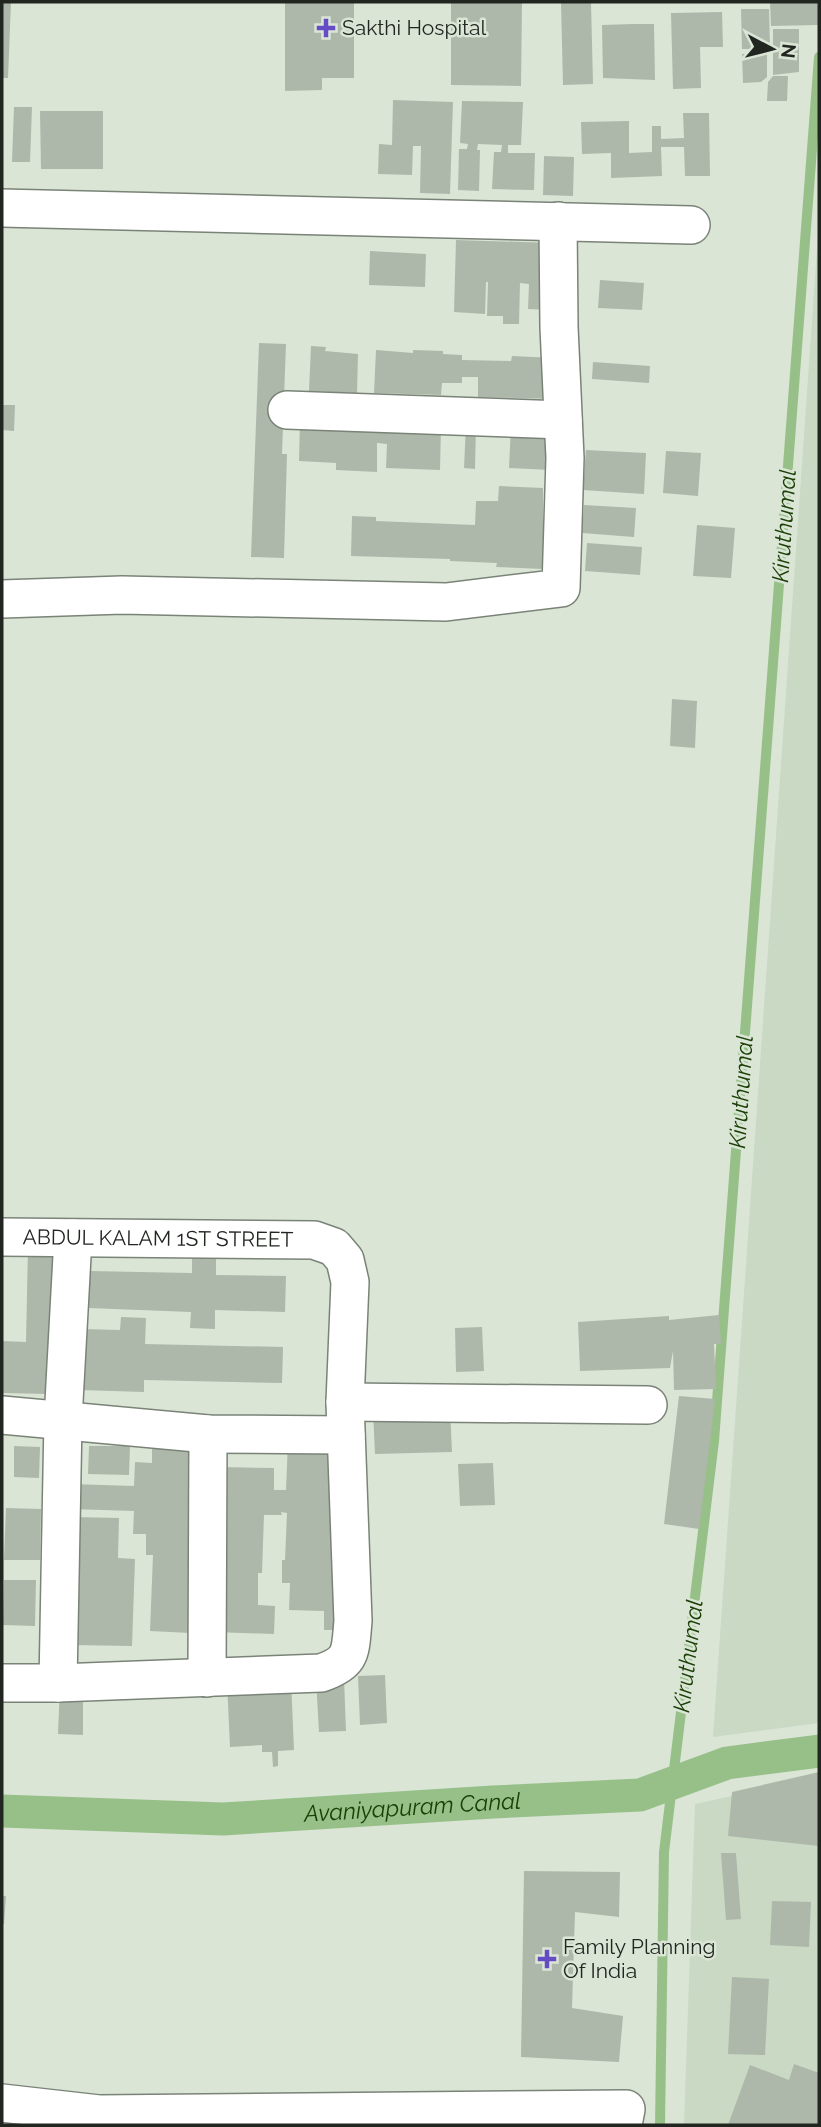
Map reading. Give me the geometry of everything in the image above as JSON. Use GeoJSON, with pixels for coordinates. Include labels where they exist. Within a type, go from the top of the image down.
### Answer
{"type":"FeatureCollection","features":[{"type":"Feature","properties":{"kind":"street"},"geometry":{"type":"LineString","coordinates":[[2,208],[691,225]]}},
{"type":"Feature","properties":{"kind":"street"},"geometry":{"type":"LineString","coordinates":[[2,599],[122,595],[446,602],[561,588],[565,458],[558,221]]}},
{"type":"Feature","properties":{"kind":"street"},"geometry":{"type":"LineString","coordinates":[[287,410],[563,420]]}},
{"type":"Feature","properties":{"kind":"street","name":"ABDUL KALAM 1ST STREET"},"geometry":{"type":"LineString","coordinates":[[2,1237],[314,1240],[334,1247],[345,1260],[350,1282],[346,1419]]}},
{"type":"Feature","properties":{"kind":"street"},"geometry":{"type":"LineString","coordinates":[[58,1683],[63,1420],[73,1238]]}},
{"type":"Feature","properties":{"kind":"street"},"geometry":{"type":"LineString","coordinates":[[2,1415],[208,1434],[346,1419],[648,1405]]}},
{"type":"Feature","properties":{"kind":"street"},"geometry":{"type":"LineString","coordinates":[[2,1683],[321,1673],[338,1667],[348,1656],[353,1621],[346,1419]]}},
{"type":"Feature","properties":{"kind":"street"},"geometry":{"type":"LineString","coordinates":[[207,1678],[208,1434]]}},
{"type":"Feature","properties":{"kind":"street"},"geometry":{"type":"LineString","coordinates":[[2,2103],[98,2119],[626,2109],[623,2125]]}},
{"type":"Feature","properties":{"kind":"shaded area"},"geometry":{"type":"Polygon","coordinates":[[[819,221],[819,1723],[713,1737],[713,1736],[819,221]]]}},
{"type":"Feature","properties":{"kind":"shaded area"},"geometry":{"type":"Polygon","coordinates":[[[819,1777],[819,2125],[684,2125],[695,1804],[819,1777]]]}},
{"type":"Feature","properties":{"kind":"building"},"geometry":{"type":"Polygon","coordinates":[[[2,2],[11,2],[8,78],[2,78],[2,2]]]}},
{"type":"Feature","properties":{"kind":"building"},"geometry":{"type":"Polygon","coordinates":[[[285,2],[354,2],[354,78],[322,78],[322,90],[285,91],[285,2]]]}},
{"type":"Feature","properties":{"kind":"building"},"geometry":{"type":"Polygon","coordinates":[[[451,2],[522,2],[521,86],[451,85],[451,2]]]}},
{"type":"Feature","properties":{"kind":"building"},"geometry":{"type":"Polygon","coordinates":[[[561,2],[591,2],[593,84],[563,85],[561,2]]]}},
{"type":"Feature","properties":{"kind":"building"},"geometry":{"type":"Polygon","coordinates":[[[770,2],[818,2],[818,25],[771,26],[770,2]]]}},
{"type":"Feature","properties":{"kind":"building"},"geometry":{"type":"Polygon","coordinates":[[[741,9],[769,9],[770,49],[742,49],[741,9]]]}},
{"type":"Feature","properties":{"kind":"building"},"geometry":{"type":"Polygon","coordinates":[[[722,12],[723,47],[700,47],[701,88],[673,89],[671,13],[722,12]]]}},
{"type":"Feature","properties":{"kind":"building"},"geometry":{"type":"Polygon","coordinates":[[[654,24],[655,80],[603,78],[602,25],[654,24]]]}},
{"type":"Feature","properties":{"kind":"building"},"geometry":{"type":"Polygon","coordinates":[[[773,29],[799,29],[799,72],[773,75],[773,29]]]}},
{"type":"Feature","properties":{"kind":"building"},"geometry":{"type":"Polygon","coordinates":[[[742,54],[767,54],[767,77],[761,82],[743,83],[742,54]]]}},
{"type":"Feature","properties":{"kind":"building"},"geometry":{"type":"Polygon","coordinates":[[[773,76],[788,76],[787,101],[767,101],[768,82],[773,76]]]}},
{"type":"Feature","properties":{"kind":"building"},"geometry":{"type":"Polygon","coordinates":[[[393,100],[453,102],[450,194],[420,193],[421,146],[413,146],[412,175],[378,174],[379,144],[392,145],[393,100]]]}},
{"type":"Feature","properties":{"kind":"building"},"geometry":{"type":"Polygon","coordinates":[[[462,101],[523,102],[521,145],[508,145],[508,153],[535,153],[534,190],[492,189],[494,152],[501,152],[502,145],[478,144],[479,191],[458,190],[459,149],[467,149],[468,144],[460,143],[462,101]]]}},
{"type":"Feature","properties":{"kind":"building"},"geometry":{"type":"Polygon","coordinates":[[[14,107],[32,107],[30,162],[12,162],[14,107]]]}},
{"type":"Feature","properties":{"kind":"building"},"geometry":{"type":"Polygon","coordinates":[[[40,111],[103,111],[103,169],[41,169],[40,111]]]}},
{"type":"Feature","properties":{"kind":"building"},"geometry":{"type":"Polygon","coordinates":[[[683,113],[709,113],[710,176],[685,176],[684,147],[661,147],[662,176],[611,178],[611,153],[582,154],[581,122],[629,121],[629,153],[652,152],[652,126],[661,126],[661,139],[684,138],[683,113]]]}},
{"type":"Feature","properties":{"kind":"building"},"geometry":{"type":"Polygon","coordinates":[[[544,156],[574,157],[573,196],[543,195],[544,156]]]}},
{"type":"Feature","properties":{"kind":"building"},"geometry":{"type":"Polygon","coordinates":[[[456,240],[554,243],[551,310],[528,309],[529,284],[520,283],[519,324],[503,324],[503,316],[487,316],[486,282],[485,314],[454,312],[456,240]]]}},
{"type":"Feature","properties":{"kind":"building"},"geometry":{"type":"Polygon","coordinates":[[[370,251],[426,254],[425,287],[369,285],[370,251]]]}},
{"type":"Feature","properties":{"kind":"building"},"geometry":{"type":"Polygon","coordinates":[[[600,280],[644,283],[642,310],[598,308],[600,280]]]}},
{"type":"Feature","properties":{"kind":"building"},"geometry":{"type":"Polygon","coordinates":[[[259,343],[286,344],[282,454],[287,454],[284,558],[251,557],[259,343]]]}},
{"type":"Feature","properties":{"kind":"building"},"geometry":{"type":"Polygon","coordinates":[[[311,346],[326,347],[325,351],[358,354],[357,393],[309,391],[311,346]]]}},
{"type":"Feature","properties":{"kind":"building"},"geometry":{"type":"Polygon","coordinates":[[[376,350],[413,353],[413,350],[443,351],[443,354],[462,355],[462,360],[511,361],[512,356],[555,358],[554,399],[478,397],[478,377],[462,377],[462,383],[442,383],[441,395],[374,393],[376,350]]]}},
{"type":"Feature","properties":{"kind":"building"},"geometry":{"type":"Polygon","coordinates":[[[593,362],[650,366],[649,383],[592,379],[593,362]]]}},
{"type":"Feature","properties":{"kind":"building"},"geometry":{"type":"Polygon","coordinates":[[[2,405],[15,405],[14,431],[2,430],[2,405]]]}},
{"type":"Feature","properties":{"kind":"building"},"geometry":{"type":"Polygon","coordinates":[[[300,421],[441,426],[440,470],[386,468],[387,444],[377,443],[377,472],[336,470],[336,463],[299,461],[300,421]]]}},
{"type":"Feature","properties":{"kind":"building"},"geometry":{"type":"Polygon","coordinates":[[[466,424],[476,425],[475,469],[464,468],[466,424]]]}},
{"type":"Feature","properties":{"kind":"building"},"geometry":{"type":"Polygon","coordinates":[[[511,427],[552,429],[551,470],[509,468],[511,427]]]}},
{"type":"Feature","properties":{"kind":"building"},"geometry":{"type":"Polygon","coordinates":[[[586,450],[646,453],[644,494],[583,490],[586,450]]]}},
{"type":"Feature","properties":{"kind":"building"},"geometry":{"type":"Polygon","coordinates":[[[666,451],[701,453],[698,496],[663,493],[666,451]]]}},
{"type":"Feature","properties":{"kind":"building"},"geometry":{"type":"Polygon","coordinates":[[[499,486],[543,488],[543,569],[496,567],[497,563],[450,559],[351,556],[352,516],[376,517],[376,521],[475,525],[476,501],[498,501],[499,486]]]}},
{"type":"Feature","properties":{"kind":"building"},"geometry":{"type":"Polygon","coordinates":[[[584,505],[636,508],[634,537],[582,533],[584,505]]]}},
{"type":"Feature","properties":{"kind":"building"},"geometry":{"type":"Polygon","coordinates":[[[697,525],[735,528],[731,578],[693,576],[697,525]]]}},
{"type":"Feature","properties":{"kind":"building"},"geometry":{"type":"Polygon","coordinates":[[[587,543],[642,547],[640,575],[585,571],[587,543]]]}},
{"type":"Feature","properties":{"kind":"building"},"geometry":{"type":"Polygon","coordinates":[[[672,699],[697,701],[695,748],[670,746],[672,699]]]}},
{"type":"Feature","properties":{"kind":"building"},"geometry":{"type":"Polygon","coordinates":[[[28,1247],[57,1248],[48,1394],[2,1393],[2,1341],[26,1342],[28,1247]]]}},
{"type":"Feature","properties":{"kind":"building"},"geometry":{"type":"Polygon","coordinates":[[[192,1252],[216,1252],[216,1275],[286,1276],[285,1312],[215,1310],[215,1329],[190,1328],[191,1312],[88,1308],[89,1271],[192,1273],[192,1252]]]}},
{"type":"Feature","properties":{"kind":"building"},"geometry":{"type":"Polygon","coordinates":[[[719,1315],[721,1344],[714,1344],[716,1389],[674,1390],[673,1351],[670,1368],[580,1371],[578,1322],[669,1316],[669,1320],[719,1315]]]}},
{"type":"Feature","properties":{"kind":"building"},"geometry":{"type":"Polygon","coordinates":[[[121,1317],[146,1318],[145,1344],[283,1347],[282,1383],[144,1380],[144,1392],[80,1390],[82,1329],[120,1330],[121,1317]]]}},
{"type":"Feature","properties":{"kind":"building"},"geometry":{"type":"Polygon","coordinates":[[[482,1327],[484,1371],[456,1372],[455,1328],[482,1327]]]}},
{"type":"Feature","properties":{"kind":"building"},"geometry":{"type":"Polygon","coordinates":[[[679,1396],[715,1399],[699,1529],[664,1524],[679,1396]]]}},
{"type":"Feature","properties":{"kind":"building"},"geometry":{"type":"Polygon","coordinates":[[[450,1408],[452,1452],[375,1454],[373,1411],[450,1408]]]}},
{"type":"Feature","properties":{"kind":"building"},"geometry":{"type":"Polygon","coordinates":[[[288,1442],[335,1443],[338,1630],[324,1630],[324,1611],[289,1610],[290,1583],[282,1583],[287,1513],[281,1512],[282,1515],[264,1515],[262,1573],[258,1573],[258,1605],[275,1606],[274,1634],[213,1632],[217,1467],[274,1468],[274,1490],[286,1490],[288,1442]]]}},
{"type":"Feature","properties":{"kind":"building"},"geometry":{"type":"Polygon","coordinates":[[[152,1444],[195,1445],[190,1633],[150,1631],[153,1555],[146,1555],[146,1534],[133,1534],[134,1511],[70,1509],[71,1484],[134,1486],[135,1462],[152,1463],[152,1444]]]}},
{"type":"Feature","properties":{"kind":"building"},"geometry":{"type":"Polygon","coordinates":[[[14,1446],[40,1447],[39,1478],[14,1477],[14,1446]]]}},
{"type":"Feature","properties":{"kind":"building"},"geometry":{"type":"Polygon","coordinates":[[[89,1446],[130,1446],[129,1475],[88,1474],[89,1446]]]}},
{"type":"Feature","properties":{"kind":"building"},"geometry":{"type":"Polygon","coordinates":[[[493,1463],[495,1505],[460,1506],[458,1464],[493,1463]]]}},
{"type":"Feature","properties":{"kind":"building"},"geometry":{"type":"Polygon","coordinates":[[[6,1508],[41,1509],[40,1560],[4,1560],[6,1508]]]}},
{"type":"Feature","properties":{"kind":"building"},"geometry":{"type":"Polygon","coordinates":[[[74,1517],[119,1518],[118,1558],[135,1559],[132,1646],[71,1645],[74,1517]]]}},
{"type":"Feature","properties":{"kind":"building"},"geometry":{"type":"Polygon","coordinates":[[[4,1580],[36,1580],[35,1626],[3,1625],[4,1580]]]}},
{"type":"Feature","properties":{"kind":"building"},"geometry":{"type":"Polygon","coordinates":[[[385,1675],[387,1723],[360,1725],[358,1676],[385,1675]]]}},
{"type":"Feature","properties":{"kind":"building"},"geometry":{"type":"Polygon","coordinates":[[[344,1678],[346,1731],[319,1732],[316,1679],[344,1678]]]}},
{"type":"Feature","properties":{"kind":"building"},"geometry":{"type":"Polygon","coordinates":[[[291,1679],[294,1750],[278,1751],[278,1766],[273,1767],[272,1752],[262,1752],[262,1745],[230,1747],[227,1682],[291,1679]]]}},
{"type":"Feature","properties":{"kind":"building"},"geometry":{"type":"Polygon","coordinates":[[[60,1685],[83,1685],[83,1735],[58,1734],[60,1685]]]}},
{"type":"Feature","properties":{"kind":"building"},"geometry":{"type":"Polygon","coordinates":[[[819,1772],[819,1846],[728,1836],[732,1792],[819,1772]]]}},
{"type":"Feature","properties":{"kind":"building"},"geometry":{"type":"Polygon","coordinates":[[[721,1853],[736,1853],[741,1919],[726,1920],[721,1853]]]}},
{"type":"Feature","properties":{"kind":"building"},"geometry":{"type":"Polygon","coordinates":[[[524,1871],[620,1872],[619,1917],[575,1912],[572,2008],[623,2016],[619,2062],[521,2057],[524,1871]]]}},
{"type":"Feature","properties":{"kind":"building"},"geometry":{"type":"Polygon","coordinates":[[[2,1896],[6,1896],[4,1924],[2,1924],[2,1896]]]}},
{"type":"Feature","properties":{"kind":"building"},"geometry":{"type":"Polygon","coordinates":[[[772,1901],[811,1902],[809,1947],[770,1945],[772,1901]]]}},
{"type":"Feature","properties":{"kind":"building"},"geometry":{"type":"Polygon","coordinates":[[[732,1977],[769,1979],[765,2055],[728,2054],[732,1977]]]}},
{"type":"Feature","properties":{"kind":"building"},"geometry":{"type":"Polygon","coordinates":[[[794,2064],[819,2073],[819,2125],[728,2125],[750,2065],[789,2080],[794,2064]]]}},
{"type":"Feature","properties":{"kind":"waterway","name":"Kiruthumal"},"geometry":{"type":"LineString","coordinates":[[660,2125],[664,1852],[714,1441],[819,57]]}},
{"type":"Feature","properties":{"kind":"waterway","name":"Avaniyapuram Canal"},"geometry":{"type":"LineString","coordinates":[[2,1811],[223,1819],[640,1795],[727,1763],[819,1751]]}},
{"type":"Feature","properties":{"kind":"place","name":"Sakthi Hospital"},"geometry":{"type":"Point","coordinates":[326,28]}},
{"type":"Feature","properties":{"kind":"place","name":"Family Planning Of India"},"geometry":{"type":"Point","coordinates":[547,1959]}}]}
